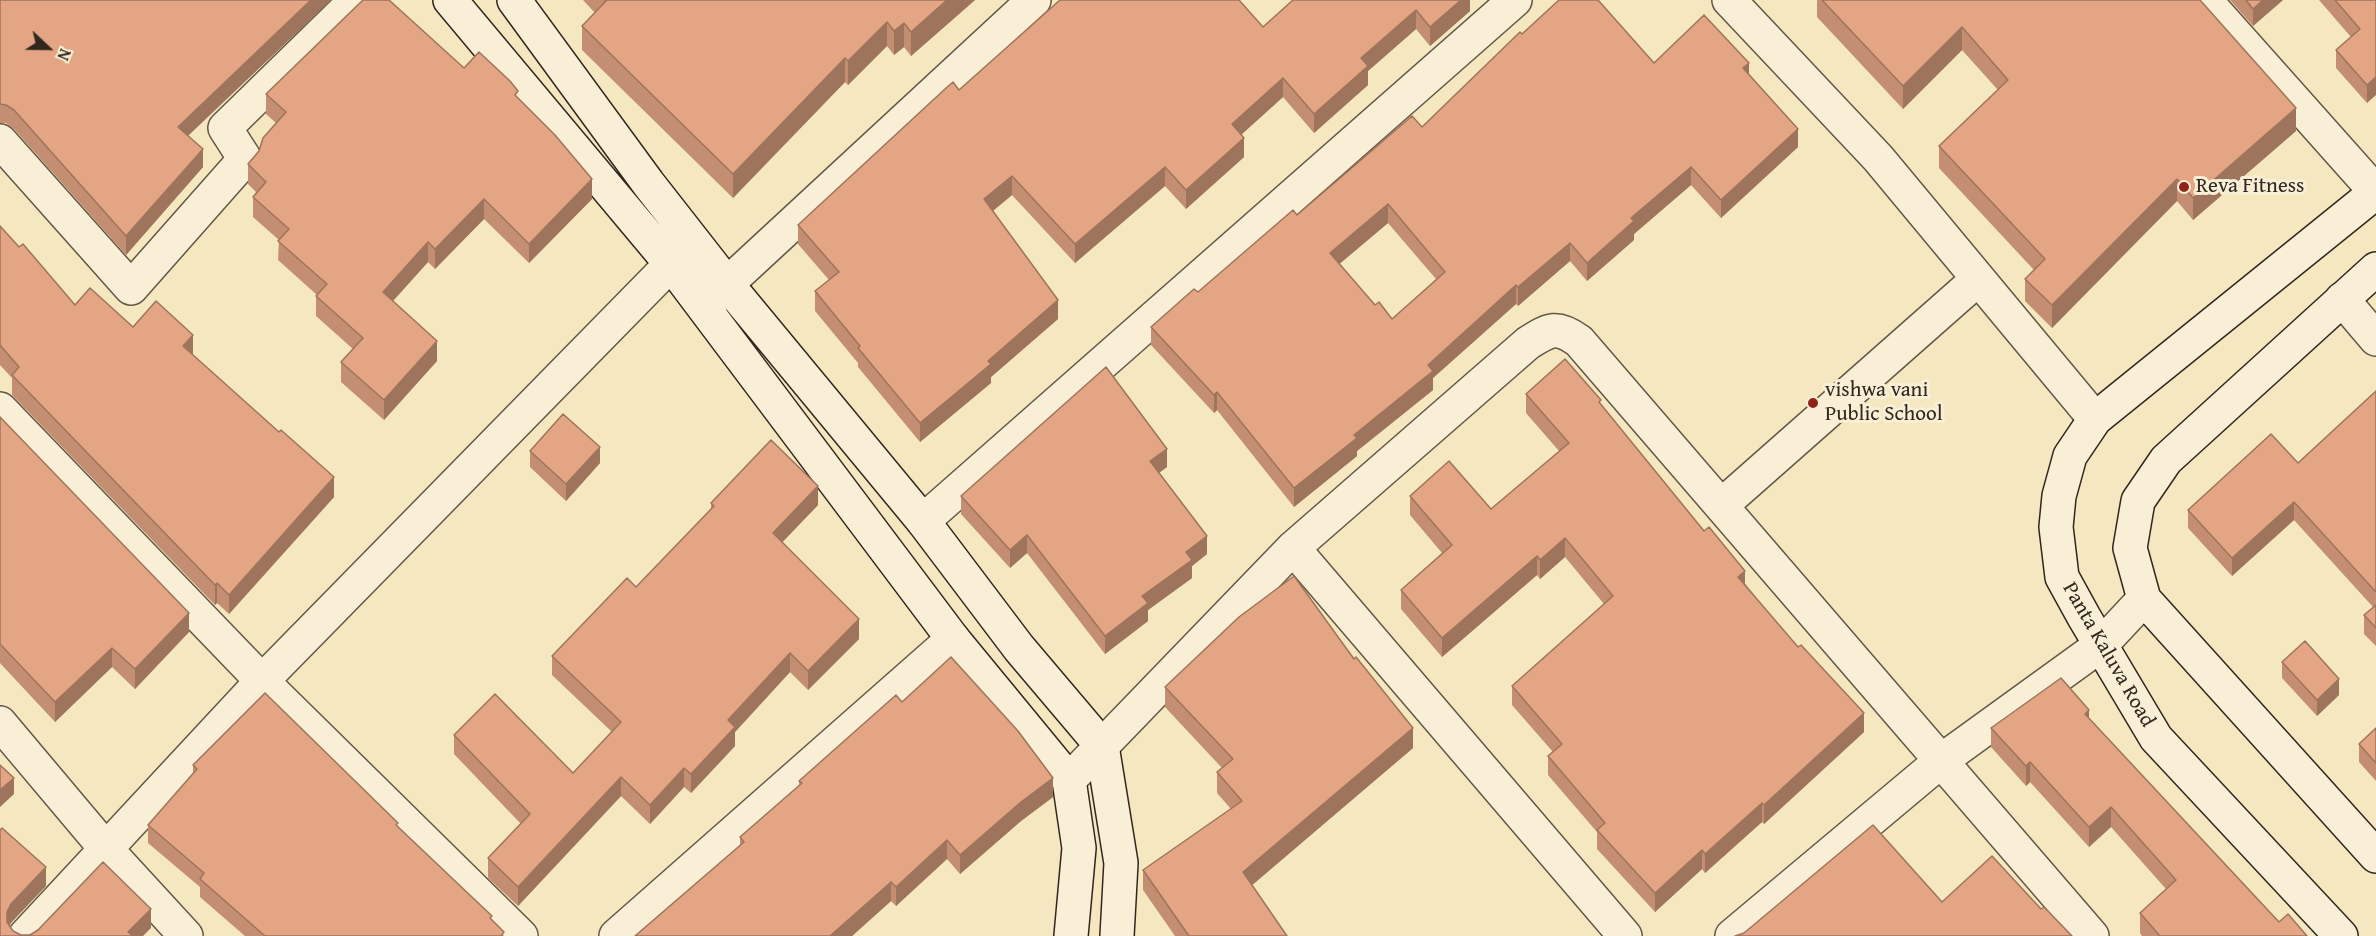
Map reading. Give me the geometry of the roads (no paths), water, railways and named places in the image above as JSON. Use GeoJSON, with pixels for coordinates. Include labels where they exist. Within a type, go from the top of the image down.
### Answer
{"type":"FeatureCollection","features":[{"type":"Feature","properties":{"kind":"street"},"geometry":{"type":"LineString","coordinates":[[0,141],[131,288],[245,159],[225,128],[356,0]]}},
{"type":"Feature","properties":{"kind":"street"},"geometry":{"type":"LineString","coordinates":[[450,0],[683,253],[727,284],[923,521],[1019,648],[1102,746],[1121,863],[1117,936]]}},
{"type":"Feature","properties":{"kind":"street"},"geometry":{"type":"LineString","coordinates":[[514,0],[648,183],[683,253],[705,309],[953,639],[1069,780],[1079,848],[1071,936]]}},
{"type":"Feature","properties":{"kind":"street"},"geometry":{"type":"LineString","coordinates":[[705,309],[727,284],[1034,0]]}},
{"type":"Feature","properties":{"kind":"street"},"geometry":{"type":"LineString","coordinates":[[923,521],[1515,0]]}},
{"type":"Feature","properties":{"kind":"street"},"geometry":{"type":"LineString","coordinates":[[1729,0],[1878,158],[2095,419]]}},
{"type":"Feature","properties":{"kind":"street"},"geometry":{"type":"LineString","coordinates":[[2205,0],[2376,192]]}},
{"type":"Feature","properties":{"kind":"street","name":"Panta Kaluva Road"},"geometry":{"type":"LineString","coordinates":[[2341,936],[2156,738],[2062,577],[2056,526],[2059,496],[2070,456],[2095,419],[2376,192]]}},
{"type":"Feature","properties":{"kind":"street"},"geometry":{"type":"LineString","coordinates":[[25,936],[262,681],[683,253]]}},
{"type":"Feature","properties":{"kind":"street"},"geometry":{"type":"LineString","coordinates":[[2376,269],[2166,460],[2138,501],[2130,548],[2144,599],[2376,856]]}},
{"type":"Feature","properties":{"kind":"street"},"geometry":{"type":"LineString","coordinates":[[1722,505],[1978,279]]}},
{"type":"Feature","properties":{"kind":"street"},"geometry":{"type":"LineString","coordinates":[[2342,299],[2376,339]]}},
{"type":"Feature","properties":{"kind":"street"},"geometry":{"type":"LineString","coordinates":[[1069,780],[1293,548],[1528,343],[1548,330],[1565,331],[1579,341],[1722,505],[2092,936]]}},
{"type":"Feature","properties":{"kind":"street"},"geometry":{"type":"LineString","coordinates":[[0,409],[262,681],[521,936]]}},
{"type":"Feature","properties":{"kind":"street"},"geometry":{"type":"LineString","coordinates":[[1293,548],[1625,936]]}},
{"type":"Feature","properties":{"kind":"street"},"geometry":{"type":"LineString","coordinates":[[1732,936],[1942,760],[2101,645],[2144,599]]}},
{"type":"Feature","properties":{"kind":"street"},"geometry":{"type":"LineString","coordinates":[[616,936],[953,639]]}},
{"type":"Feature","properties":{"kind":"street"},"geometry":{"type":"LineString","coordinates":[[0,723],[106,849],[186,936]]}},
{"type":"Feature","properties":{"kind":"place","name":"Reva Fitness"},"geometry":{"type":"Point","coordinates":[2184,187]}},
{"type":"Feature","properties":{"kind":"place","name":"vishwa vani Public School"},"geometry":{"type":"Point","coordinates":[1813,403]}}]}
